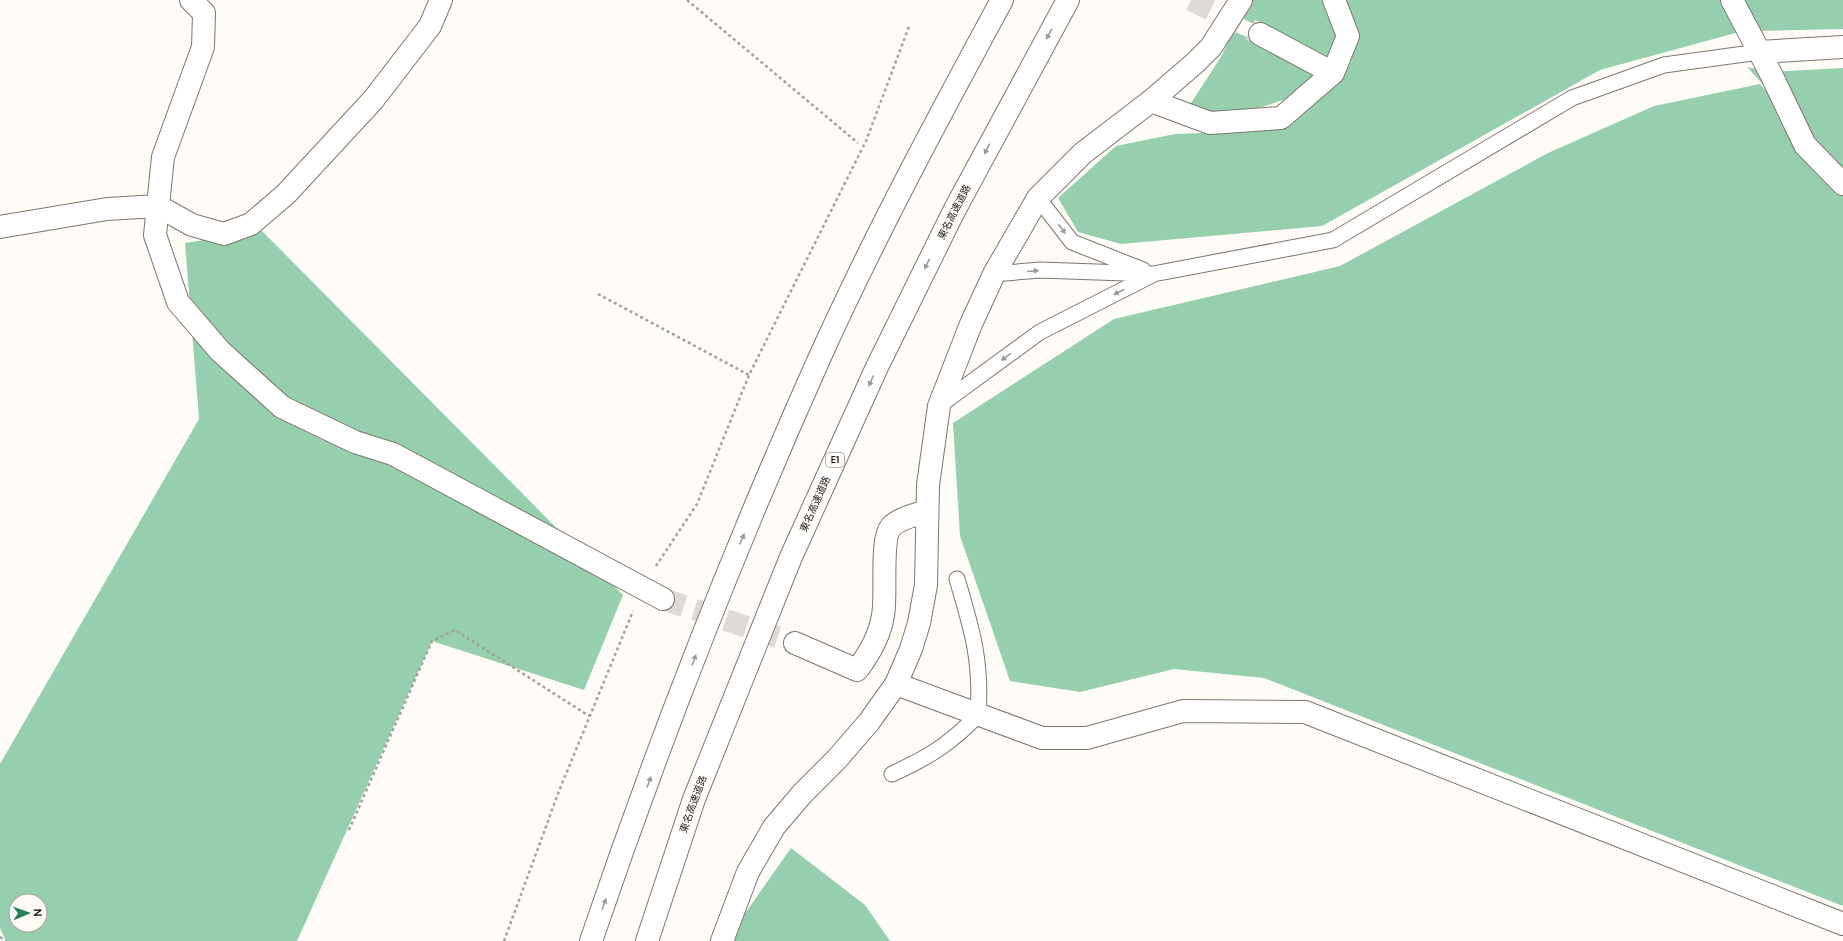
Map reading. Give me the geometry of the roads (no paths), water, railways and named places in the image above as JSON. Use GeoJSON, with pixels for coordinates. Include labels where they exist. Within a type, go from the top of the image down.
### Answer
{"type":"FeatureCollection","features":[{"type":"Feature","properties":{"kind":"main road"},"geometry":{"type":"LineString","coordinates":[[192,0],[204,13],[203,47],[163,157],[155,235],[178,302],[220,351],[282,407],[355,442],[393,454],[663,599]]}},
{"type":"Feature","properties":{"kind":"main road"},"geometry":{"type":"LineString","coordinates":[[0,227],[107,209],[158,206],[192,224],[224,234],[251,224],[286,194],[373,100],[430,26],[441,0]]}},
{"type":"Feature","properties":{"kind":"main road"},"geometry":{"type":"LineString","coordinates":[[592,941],[612,880],[720,591],[817,365],[925,143],[1002,0]]}},
{"type":"Feature","properties":{"kind":"main road","name":"東名高速道路"},"geometry":{"type":"LineString","coordinates":[[647,941],[694,799],[791,557],[877,367],[954,211],[1068,0]]}},
{"type":"Feature","properties":{"kind":"main road"},"geometry":{"type":"LineString","coordinates":[[722,941],[748,872],[774,827],[802,794],[855,739],[896,684],[911,649],[923,603],[927,567],[927,511],[930,467],[939,406],[971,324],[994,274],[1038,198],[1083,153],[1180,77],[1210,47],[1241,0]]}},
{"type":"Feature","properties":{"kind":"main road"},"geometry":{"type":"LineString","coordinates":[[1152,100],[1210,123],[1280,118],[1333,73],[1348,36],[1334,0]]}},
{"type":"Feature","properties":{"kind":"main road"},"geometry":{"type":"LineString","coordinates":[[1732,0],[1805,146],[1843,184]]}},
{"type":"Feature","properties":{"kind":"main road"},"geometry":{"type":"LineString","coordinates":[[1260,34],[1333,73]]}},
{"type":"Feature","properties":{"kind":"main road"},"geometry":{"type":"LineString","coordinates":[[1759,52],[1843,47]]}},
{"type":"Feature","properties":{"kind":"main road"},"geometry":{"type":"LineString","coordinates":[[795,643],[857,670],[875,642],[883,615],[885,547],[888,531],[892,526],[899,522],[927,511]]}},
{"type":"Feature","properties":{"kind":"main road"},"geometry":{"type":"LineString","coordinates":[[896,684],[1042,738],[1086,738],[1183,711],[1304,712],[1843,924]]}},
{"type":"Feature","properties":{"kind":"main road"},"geometry":{"type":"LineString","coordinates":[[662,941],[694,799]]}},
{"type":"Feature","properties":{"kind":"lane"},"geometry":{"type":"LineString","coordinates":[[994,274],[1040,270],[1153,274],[1333,240],[1572,98],[1664,65],[1759,52]]}},
{"type":"Feature","properties":{"kind":"lane"},"geometry":{"type":"LineString","coordinates":[[1038,198],[1072,242],[1153,274]]}},
{"type":"Feature","properties":{"kind":"lane"},"geometry":{"type":"LineString","coordinates":[[939,406],[1040,332],[1153,274]]}},
{"type":"Feature","properties":{"kind":"lane"},"geometry":{"type":"LineString","coordinates":[[892,774],[937,752],[958,736],[978,715],[980,671],[978,657],[974,637],[957,579]]}},
{"type":"Feature","properties":{"kind":"tunnel"},"geometry":{"type":"LineString","coordinates":[[1191,0],[1260,34]]}},
{"type":"Feature","properties":{"kind":"tunnel"},"geometry":{"type":"LineString","coordinates":[[663,599],[795,643]]}}]}
